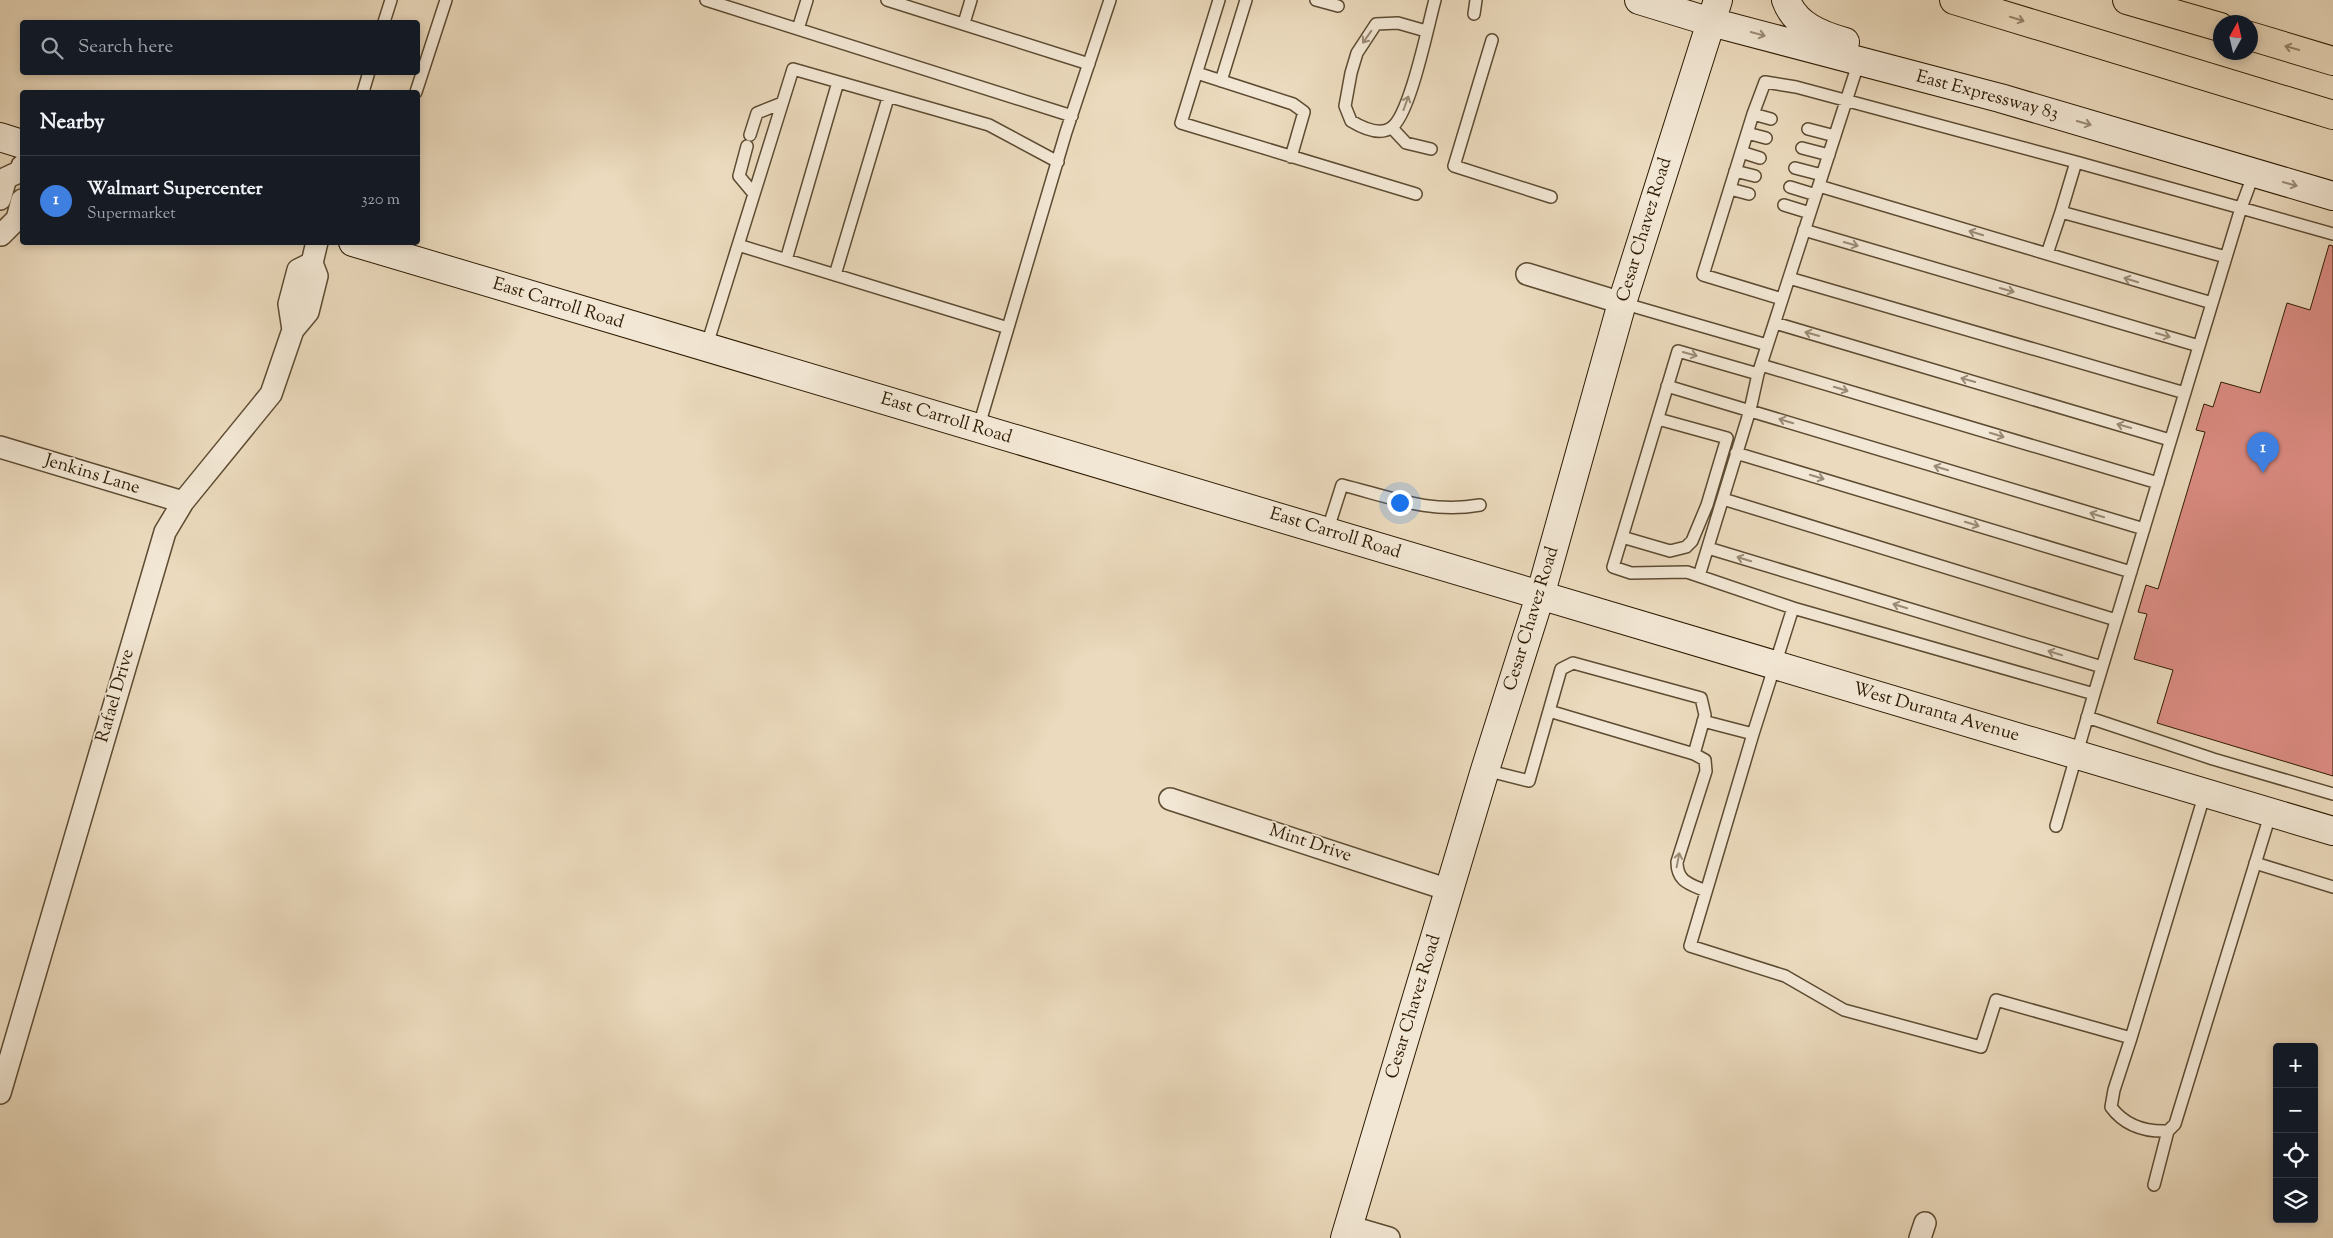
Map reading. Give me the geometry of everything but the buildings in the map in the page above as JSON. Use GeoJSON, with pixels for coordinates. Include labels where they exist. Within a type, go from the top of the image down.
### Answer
{"type":"FeatureCollection","features":[{"type":"Feature","properties":{"kind":"highway"},"geometry":{"type":"LineString","coordinates":[[1954,0],[2333,115]]}},
{"type":"Feature","properties":{"kind":"highway"},"geometry":{"type":"LineString","coordinates":[[2127,0],[2213,26]]}},
{"type":"Feature","properties":{"kind":"highway"},"geometry":{"type":"LineString","coordinates":[[2258,38],[2333,61]]}},
{"type":"Feature","properties":{"kind":"highway"},"geometry":{"type":"LineString","coordinates":[[2174,66],[2333,125]]}},
{"type":"Feature","properties":{"kind":"street","name":"East Expressway 83"},"geometry":{"type":"LineString","coordinates":[[1639,0],[1715,11],[1859,61],[2000,98],[2333,196]]}},
{"type":"Feature","properties":{"kind":"street"},"geometry":{"type":"LineString","coordinates":[[1786,0],[1790,10],[1801,24],[1831,38],[1915,61],[2000,98]]}},
{"type":"Feature","properties":{"kind":"street","name":"Cesar Chavez Road"},"geometry":{"type":"LineString","coordinates":[[1346,1232],[1485,770],[1540,596],[1622,303],[1715,11]]}},
{"type":"Feature","properties":{"kind":"street"},"geometry":{"type":"LineString","coordinates":[[0,137],[20,143]]}},
{"type":"Feature","properties":{"kind":"street"},"geometry":{"type":"LineString","coordinates":[[20,172],[6,178],[1,196],[20,200]]}},
{"type":"Feature","properties":{"kind":"street"},"geometry":{"type":"LineString","coordinates":[[0,234],[17,219],[20,208]]}},
{"type":"Feature","properties":{"kind":"street","name":"Rafael Drive"},"geometry":{"type":"LineString","coordinates":[[0,1093],[165,532],[183,502],[271,394],[293,330],[290,304],[305,286],[298,270],[312,263],[316,245]]}},
{"type":"Feature","properties":{"kind":"street","name":"East Carroll Road"},"geometry":{"type":"LineString","coordinates":[[363,245],[1540,596]]}},
{"type":"Feature","properties":{"kind":"street"},"geometry":{"type":"LineString","coordinates":[[1527,274],[1622,303]]}},
{"type":"Feature","properties":{"kind":"street","name":"Jenkins Lane"},"geometry":{"type":"LineString","coordinates":[[0,447],[183,502]]}},
{"type":"Feature","properties":{"kind":"street","name":"West Duranta Avenue"},"geometry":{"type":"LineString","coordinates":[[1540,596],[2333,830]]}},
{"type":"Feature","properties":{"kind":"street","name":"Mint Drive"},"geometry":{"type":"LineString","coordinates":[[1170,799],[1449,890]]}},
{"type":"Feature","properties":{"kind":"street"},"geometry":{"type":"LineString","coordinates":[[1346,1232],[1389,1238]]}},
{"type":"Feature","properties":{"kind":"lane"},"geometry":{"type":"LineString","coordinates":[[385,20],[391,0]]}},
{"type":"Feature","properties":{"kind":"lane"},"geometry":{"type":"LineString","coordinates":[[417,90],[446,0]]}},
{"type":"Feature","properties":{"kind":"lane"},"geometry":{"type":"LineString","coordinates":[[706,0],[1072,116]]}},
{"type":"Feature","properties":{"kind":"lane"},"geometry":{"type":"LineString","coordinates":[[798,29],[807,0]]}},
{"type":"Feature","properties":{"kind":"lane"},"geometry":{"type":"LineString","coordinates":[[887,0],[1089,64]]}},
{"type":"Feature","properties":{"kind":"lane"},"geometry":{"type":"LineString","coordinates":[[964,23],[970,0]]}},
{"type":"Feature","properties":{"kind":"lane"},"geometry":{"type":"LineString","coordinates":[[978,429],[1072,116],[1110,0]]}},
{"type":"Feature","properties":{"kind":"lane"},"geometry":{"type":"LineString","coordinates":[[1219,0],[1181,123],[1416,194]]}},
{"type":"Feature","properties":{"kind":"lane"},"geometry":{"type":"LineString","coordinates":[[1221,81],[1246,0]]}},
{"type":"Feature","properties":{"kind":"lane"},"geometry":{"type":"LineString","coordinates":[[1316,0],[1338,6]]}},
{"type":"Feature","properties":{"kind":"lane"},"geometry":{"type":"LineString","coordinates":[[1426,31],[1398,23],[1376,24],[1357,53],[1345,106],[1351,121],[1362,127],[1383,132],[1392,128],[1401,116],[1408,96],[1435,0]]}},
{"type":"Feature","properties":{"kind":"lane"},"geometry":{"type":"LineString","coordinates":[[1474,14],[1476,0]]}},
{"type":"Feature","properties":{"kind":"lane"},"geometry":{"type":"LineString","coordinates":[[1492,40],[1454,166],[1551,197]]}},
{"type":"Feature","properties":{"kind":"lane"},"geometry":{"type":"LineString","coordinates":[[1699,576],[1750,410],[1774,323],[1859,61]]}},
{"type":"Feature","properties":{"kind":"lane"},"geometry":{"type":"LineString","coordinates":[[706,348],[793,69],[888,98],[989,125],[1058,162]]}},
{"type":"Feature","properties":{"kind":"lane"},"geometry":{"type":"LineString","coordinates":[[1196,73],[1293,104],[1304,112],[1291,157]]}},
{"type":"Feature","properties":{"kind":"lane"},"geometry":{"type":"LineString","coordinates":[[364,90],[368,75]]}},
{"type":"Feature","properties":{"kind":"lane"},"geometry":{"type":"LineString","coordinates":[[786,260],[838,82]]}},
{"type":"Feature","properties":{"kind":"lane"},"geometry":{"type":"LineString","coordinates":[[1782,299],[1703,275],[1753,114],[1765,82],[1796,87],[2076,162],[2333,234]]}},
{"type":"Feature","properties":{"kind":"lane"},"geometry":{"type":"LineString","coordinates":[[836,275],[888,98]]}},
{"type":"Feature","properties":{"kind":"lane"},"geometry":{"type":"LineString","coordinates":[[754,194],[739,176],[756,113],[782,103]]}},
{"type":"Feature","properties":{"kind":"lane"},"geometry":{"type":"LineString","coordinates":[[1753,114],[1771,119]]}},
{"type":"Feature","properties":{"kind":"lane"},"geometry":{"type":"LineString","coordinates":[[1392,128],[1406,143],[1431,149]]}},
{"type":"Feature","properties":{"kind":"lane"},"geometry":{"type":"LineString","coordinates":[[1808,129],[1835,136]]}},
{"type":"Feature","properties":{"kind":"lane"},"geometry":{"type":"LineString","coordinates":[[1748,133],[1766,138]]}},
{"type":"Feature","properties":{"kind":"lane"},"geometry":{"type":"LineString","coordinates":[[1802,148],[1829,155]]}},
{"type":"Feature","properties":{"kind":"lane"},"geometry":{"type":"LineString","coordinates":[[1741,152],[1760,158]]}},
{"type":"Feature","properties":{"kind":"lane"},"geometry":{"type":"LineString","coordinates":[[2047,254],[2076,162]]}},
{"type":"Feature","properties":{"kind":"lane"},"geometry":{"type":"LineString","coordinates":[[1795,168],[1819,186]]}},
{"type":"Feature","properties":{"kind":"lane"},"geometry":{"type":"LineString","coordinates":[[1735,171],[1756,176]]}},
{"type":"Feature","properties":{"kind":"lane"},"geometry":{"type":"LineString","coordinates":[[2056,826],[2170,440],[2241,208],[2254,173]]}},
{"type":"Feature","properties":{"kind":"lane"},"geometry":{"type":"LineString","coordinates":[[1790,187],[1819,186],[2212,304]]}},
{"type":"Feature","properties":{"kind":"lane"},"geometry":{"type":"LineString","coordinates":[[1730,189],[1749,194]]}},
{"type":"Feature","properties":{"kind":"lane"},"geometry":{"type":"LineString","coordinates":[[1784,205],[1810,213]]}},
{"type":"Feature","properties":{"kind":"lane"},"geometry":{"type":"LineString","coordinates":[[2061,212],[2226,257]]}},
{"type":"Feature","properties":{"kind":"lane"},"geometry":{"type":"LineString","coordinates":[[1804,230],[2199,346]]}},
{"type":"Feature","properties":{"kind":"lane"},"geometry":{"type":"LineString","coordinates":[[738,245],[1008,328]]}},
{"type":"Feature","properties":{"kind":"lane"},"geometry":{"type":"LineString","coordinates":[[1789,278],[2185,393]]}},
{"type":"Feature","properties":{"kind":"lane"},"geometry":{"type":"LineString","coordinates":[[1622,303],[1768,345]]}},
{"type":"Feature","properties":{"kind":"lane"},"geometry":{"type":"LineString","coordinates":[[1774,323],[2170,440]]}},
{"type":"Feature","properties":{"kind":"lane"},"geometry":{"type":"LineString","coordinates":[[2094,694],[1793,608],[1686,572],[1631,573],[1613,567],[1667,386],[1678,350],[1760,369],[2158,483]]}},
{"type":"Feature","properties":{"kind":"lane"},"geometry":{"type":"LineString","coordinates":[[1667,386],[2144,529]]}},
{"type":"Feature","properties":{"kind":"lane"},"geometry":{"type":"LineString","coordinates":[[1658,418],[1740,442]]}},
{"type":"Feature","properties":{"kind":"lane"},"geometry":{"type":"LineString","coordinates":[[1622,536],[1670,551],[1686,547],[1692,541],[1707,504],[1726,438]]}},
{"type":"Feature","properties":{"kind":"lane"},"geometry":{"type":"LineString","coordinates":[[1736,454],[2130,572]]}},
{"type":"Feature","properties":{"kind":"lane"},"geometry":{"type":"LineString","coordinates":[[1327,532],[1342,485],[1430,508],[1462,508],[1480,505]]}},
{"type":"Feature","properties":{"kind":"lane"},"geometry":{"type":"LineString","coordinates":[[1723,499],[2116,620]]}},
{"type":"Feature","properties":{"kind":"lane"},"geometry":{"type":"LineString","coordinates":[[1708,548],[2102,667]]}},
{"type":"Feature","properties":{"kind":"lane"},"geometry":{"type":"LineString","coordinates":[[1793,608],[1774,665],[1690,946],[1785,976],[1844,1010],[1981,1047],[1996,1000],[2131,1038]]}},
{"type":"Feature","properties":{"kind":"lane"},"geometry":{"type":"LineString","coordinates":[[1485,770],[1528,781],[1561,670],[1573,663],[1701,698],[1705,715],[1694,754]]}},
{"type":"Feature","properties":{"kind":"lane"},"geometry":{"type":"LineString","coordinates":[[1549,711],[1694,754],[1705,760],[1706,771],[1677,862],[1677,872],[1684,882],[1706,891]]}},
{"type":"Feature","properties":{"kind":"lane"},"geometry":{"type":"LineString","coordinates":[[2087,717],[2213,759],[2333,794]]}},
{"type":"Feature","properties":{"kind":"lane"},"geometry":{"type":"LineString","coordinates":[[1703,721],[1753,734]]}},
{"type":"Feature","properties":{"kind":"lane"},"geometry":{"type":"LineString","coordinates":[[2168,1131],[2156,1132],[2136,1127],[2120,1119],[2111,1107],[2114,1090],[2205,793]]}},
{"type":"Feature","properties":{"kind":"lane"},"geometry":{"type":"LineString","coordinates":[[2154,1185],[2168,1131],[2174,1124],[2271,812]]}},
{"type":"Feature","properties":{"kind":"lane"},"geometry":{"type":"LineString","coordinates":[[2256,864],[2333,888]]}},
{"type":"Feature","properties":{"kind":"place","name":"Walmart Supercenter"},"geometry":{"type":"Point","coordinates":[2263,473]}}]}
